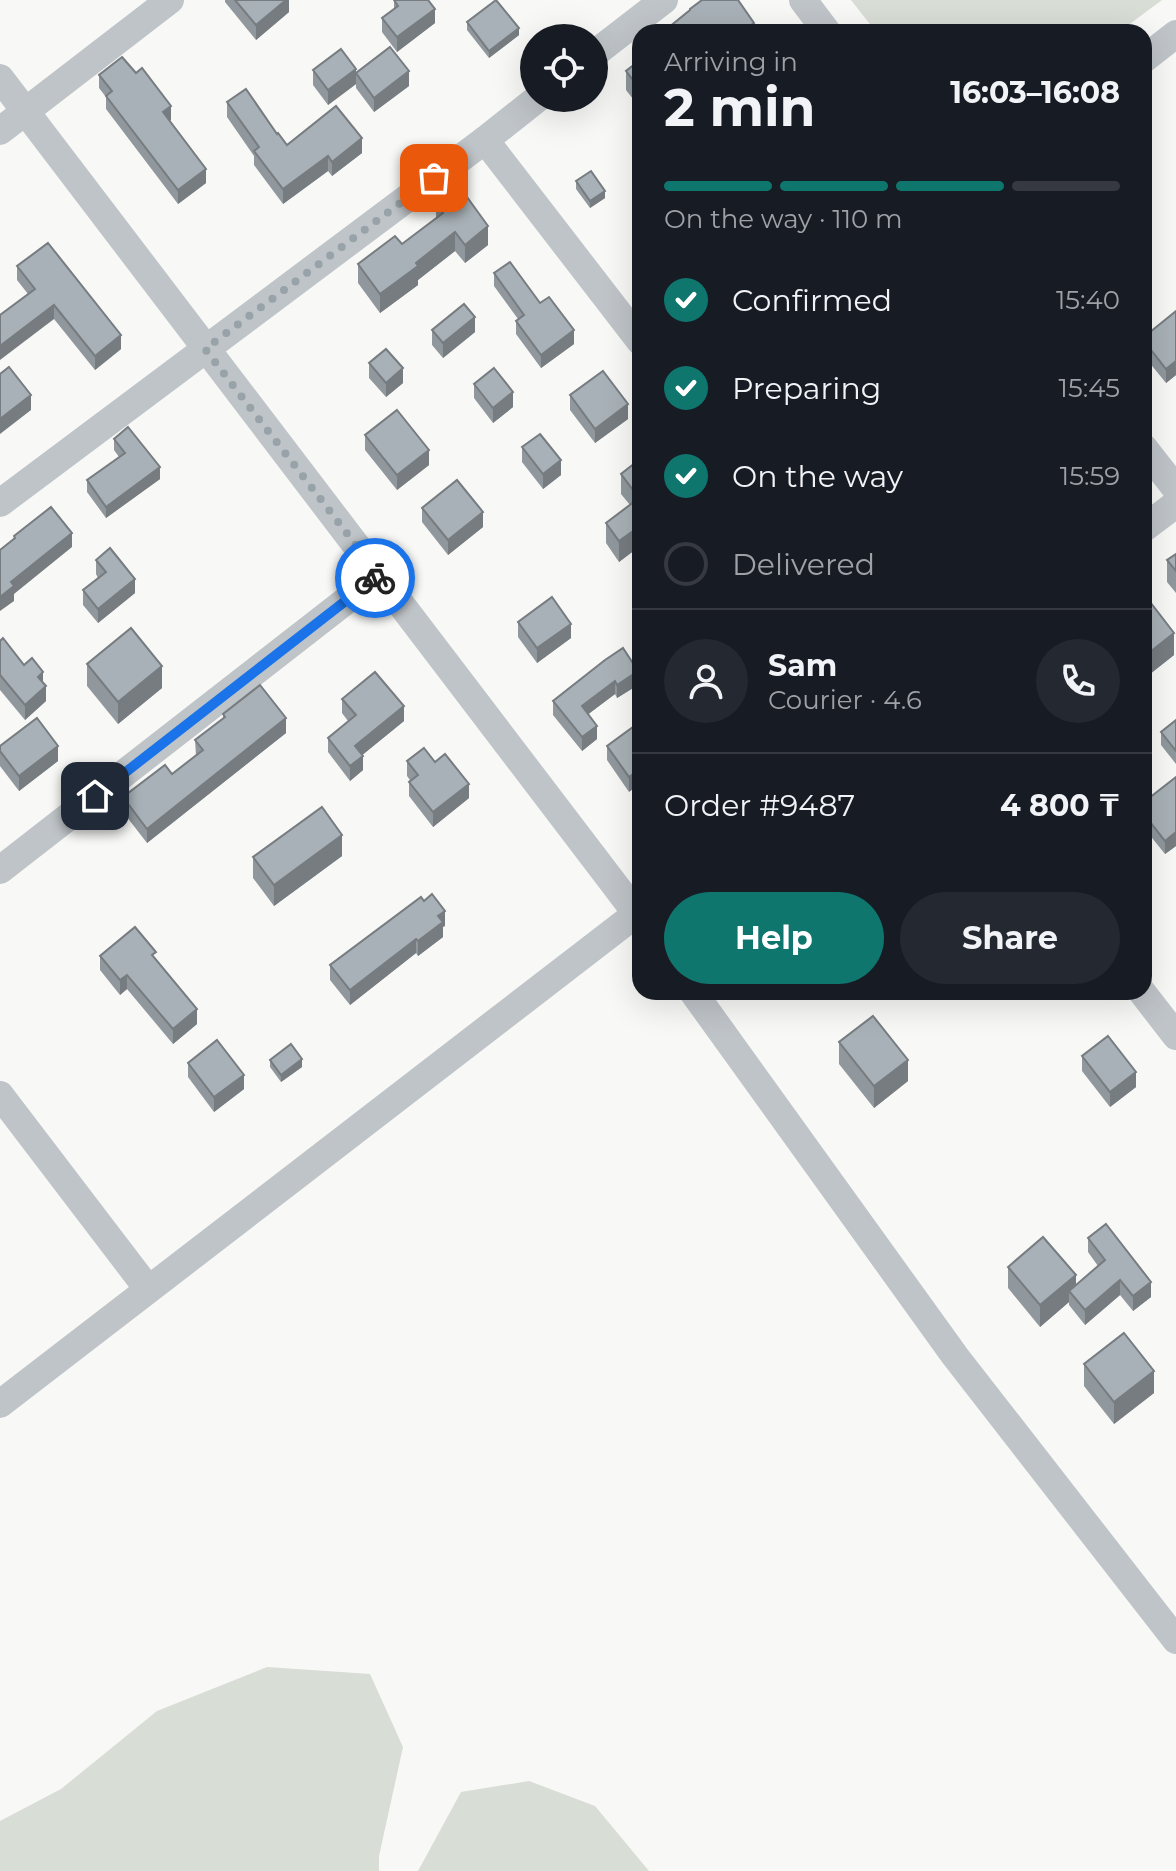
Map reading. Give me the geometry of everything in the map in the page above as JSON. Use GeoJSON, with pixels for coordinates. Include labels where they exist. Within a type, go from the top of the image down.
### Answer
{"type":"FeatureCollection","features":[{"type":"Feature","properties":{"kind":"street"},"geometry":{"type":"LineString","coordinates":[[0,131],[170,0]]}},
{"type":"Feature","properties":{"kind":"street"},"geometry":{"type":"LineString","coordinates":[[633,24],[664,0]]}},
{"type":"Feature","properties":{"kind":"street"},"geometry":{"type":"LineString","coordinates":[[803,0],[821,24]]}},
{"type":"Feature","properties":{"kind":"street"},"geometry":{"type":"LineString","coordinates":[[608,43],[632,25]]}},
{"type":"Feature","properties":{"kind":"street"},"geometry":{"type":"LineString","coordinates":[[1152,53],[1176,34]]}},
{"type":"Feature","properties":{"kind":"street"},"geometry":{"type":"LineString","coordinates":[[0,78],[632,905]]}},
{"type":"Feature","properties":{"kind":"street"},"geometry":{"type":"LineString","coordinates":[[0,503],[520,112]]}},
{"type":"Feature","properties":{"kind":"street"},"geometry":{"type":"LineString","coordinates":[[485,140],[632,331]]}},
{"type":"Feature","properties":{"kind":"street"},"geometry":{"type":"LineString","coordinates":[[1152,458],[1176,489]]}},
{"type":"Feature","properties":{"kind":"street"},"geometry":{"type":"LineString","coordinates":[[1152,522],[1176,504]]}},
{"type":"Feature","properties":{"kind":"street"},"geometry":{"type":"LineString","coordinates":[[0,870],[379,575]]}},
{"type":"Feature","properties":{"kind":"street"},"geometry":{"type":"LineString","coordinates":[[0,1404],[632,919]]}},
{"type":"Feature","properties":{"kind":"street"},"geometry":{"type":"LineString","coordinates":[[699,1000],[955,1356],[1176,1640]]}},
{"type":"Feature","properties":{"kind":"street"},"geometry":{"type":"LineString","coordinates":[[1148,1000],[1176,1036]]}},
{"type":"Feature","properties":{"kind":"street"},"geometry":{"type":"LineString","coordinates":[[0,1095],[148,1289]]}},
{"type":"Feature","properties":{"kind":"shaded area"},"geometry":{"type":"Polygon","coordinates":[[[851,0],[1162,0],[1130,24],[870,24],[851,0]]]}},
{"type":"Feature","properties":{"kind":"shaded area"},"geometry":{"type":"Polygon","coordinates":[[[267,1667],[370,1674],[403,1747],[379,1856],[379,1871],[0,1871],[0,1821],[61,1789],[157,1711],[267,1667]]]}},
{"type":"Feature","properties":{"kind":"shaded area"},"geometry":{"type":"Polygon","coordinates":[[[529,1781],[595,1806],[649,1871],[418,1871],[461,1792],[529,1781]]]}},
{"type":"Feature","properties":{"kind":"building"},"geometry":{"type":"Polygon","coordinates":[[[235,0],[286,0],[256,25],[235,0]]]}},
{"type":"Feature","properties":{"kind":"building"},"geometry":{"type":"Polygon","coordinates":[[[394,0],[428,0],[435,9],[397,37],[382,18],[398,6],[394,0]]]}},
{"type":"Feature","properties":{"kind":"building"},"geometry":{"type":"Polygon","coordinates":[[[496,0],[519,28],[489,51],[467,22],[496,0]]]}},
{"type":"Feature","properties":{"kind":"building"},"geometry":{"type":"Polygon","coordinates":[[[702,0],[738,0],[754,23],[673,24],[702,0]]]}},
{"type":"Feature","properties":{"kind":"building"},"geometry":{"type":"Polygon","coordinates":[[[390,47],[409,71],[374,98],[356,73],[390,47]]]}},
{"type":"Feature","properties":{"kind":"building"},"geometry":{"type":"Polygon","coordinates":[[[341,49],[356,69],[328,90],[313,70],[341,49]]]}},
{"type":"Feature","properties":{"kind":"building"},"geometry":{"type":"Polygon","coordinates":[[[122,57],[136,73],[142,68],[171,106],[163,112],[206,169],[178,190],[106,96],[112,91],[99,75],[122,57]]]}},
{"type":"Feature","properties":{"kind":"building"},"geometry":{"type":"Polygon","coordinates":[[[246,89],[287,145],[336,106],[362,138],[332,162],[328,156],[283,189],[254,151],[259,147],[227,102],[246,89]]]}},
{"type":"Feature","properties":{"kind":"building"},"geometry":{"type":"Polygon","coordinates":[[[591,171],[605,191],[590,201],[576,181],[591,171]]]}},
{"type":"Feature","properties":{"kind":"building"},"geometry":{"type":"Polygon","coordinates":[[[459,186],[488,226],[465,245],[455,232],[416,263],[418,266],[380,294],[358,264],[395,236],[402,244],[443,213],[436,204],[459,186]]]}},
{"type":"Feature","properties":{"kind":"building"},"geometry":{"type":"Polygon","coordinates":[[[48,243],[121,335],[95,356],[54,305],[0,346],[0,315],[35,289],[17,266],[48,243]]]}},
{"type":"Feature","properties":{"kind":"building"},"geometry":{"type":"Polygon","coordinates":[[[510,262],[540,303],[549,297],[574,330],[541,355],[516,321],[524,315],[494,273],[510,262]]]}},
{"type":"Feature","properties":{"kind":"building"},"geometry":{"type":"Polygon","coordinates":[[[464,304],[475,317],[443,343],[432,330],[464,304]]]}},
{"type":"Feature","properties":{"kind":"building"},"geometry":{"type":"Polygon","coordinates":[[[1176,311],[1176,361],[1166,369],[1152,351],[1152,330],[1176,311]]]}},
{"type":"Feature","properties":{"kind":"building"},"geometry":{"type":"Polygon","coordinates":[[[386,349],[403,368],[386,383],[369,363],[386,349]]]}},
{"type":"Feature","properties":{"kind":"building"},"geometry":{"type":"Polygon","coordinates":[[[9,367],[31,395],[0,419],[0,374],[9,367]]]}},
{"type":"Feature","properties":{"kind":"building"},"geometry":{"type":"Polygon","coordinates":[[[494,368],[513,392],[493,408],[474,384],[494,368]]]}},
{"type":"Feature","properties":{"kind":"building"},"geometry":{"type":"Polygon","coordinates":[[[603,371],[628,404],[595,429],[570,395],[603,371]]]}},
{"type":"Feature","properties":{"kind":"building"},"geometry":{"type":"Polygon","coordinates":[[[397,410],[429,450],[397,475],[365,435],[397,410]]]}},
{"type":"Feature","properties":{"kind":"building"},"geometry":{"type":"Polygon","coordinates":[[[128,427],[160,467],[106,507],[87,480],[125,453],[114,439],[128,427]]]}},
{"type":"Feature","properties":{"kind":"building"},"geometry":{"type":"Polygon","coordinates":[[[540,434],[561,460],[543,474],[522,447],[540,434]]]}},
{"type":"Feature","properties":{"kind":"building"},"geometry":{"type":"Polygon","coordinates":[[[632,465],[632,489],[621,474],[632,465]]]}},
{"type":"Feature","properties":{"kind":"building"},"geometry":{"type":"Polygon","coordinates":[[[457,480],[483,512],[448,540],[422,508],[457,480]]]}},
{"type":"Feature","properties":{"kind":"building"},"geometry":{"type":"Polygon","coordinates":[[[632,503],[632,532],[619,541],[606,523],[632,503]]]}},
{"type":"Feature","properties":{"kind":"building"},"geometry":{"type":"Polygon","coordinates":[[[51,507],[72,533],[11,582],[14,586],[0,597],[0,550],[51,507]]]}},
{"type":"Feature","properties":{"kind":"building"},"geometry":{"type":"Polygon","coordinates":[[[110,548],[135,579],[98,609],[83,590],[106,572],[96,560],[110,548]]]}},
{"type":"Feature","properties":{"kind":"building"},"geometry":{"type":"Polygon","coordinates":[[[1176,554],[1176,571],[1167,560],[1176,554]]]}},
{"type":"Feature","properties":{"kind":"building"},"geometry":{"type":"Polygon","coordinates":[[[552,597],[571,624],[537,648],[518,622],[552,597]]]}},
{"type":"Feature","properties":{"kind":"building"},"geometry":{"type":"Polygon","coordinates":[[[1152,604],[1174,633],[1152,650],[1152,604]]]}},
{"type":"Feature","properties":{"kind":"building"},"geometry":{"type":"Polygon","coordinates":[[[131,628],[162,666],[118,702],[87,664],[131,628]]]}},
{"type":"Feature","properties":{"kind":"building"},"geometry":{"type":"Polygon","coordinates":[[[3,638],[24,665],[32,658],[43,672],[38,677],[46,686],[25,705],[0,675],[0,641],[3,638]]]}},
{"type":"Feature","properties":{"kind":"building"},"geometry":{"type":"Polygon","coordinates":[[[623,648],[632,662],[632,675],[617,685],[615,681],[582,706],[597,726],[582,737],[553,701],[623,648]]]}},
{"type":"Feature","properties":{"kind":"building"},"geometry":{"type":"Polygon","coordinates":[[[375,672],[404,706],[355,746],[363,756],[350,766],[328,738],[356,715],[342,699],[375,672]]]}},
{"type":"Feature","properties":{"kind":"building"},"geometry":{"type":"Polygon","coordinates":[[[260,685],[286,718],[147,829],[123,797],[165,765],[172,774],[203,750],[195,740],[260,685]]]}},
{"type":"Feature","properties":{"kind":"building"},"geometry":{"type":"Polygon","coordinates":[[[37,718],[58,746],[19,776],[0,751],[0,746],[37,718]]]}},
{"type":"Feature","properties":{"kind":"building"},"geometry":{"type":"Polygon","coordinates":[[[1176,720],[1176,751],[1161,732],[1176,720]]]}},
{"type":"Feature","properties":{"kind":"building"},"geometry":{"type":"Polygon","coordinates":[[[632,728],[632,775],[629,777],[607,746],[632,728]]]}},
{"type":"Feature","properties":{"kind":"building"},"geometry":{"type":"Polygon","coordinates":[[[424,748],[435,762],[445,754],[469,784],[433,812],[409,782],[418,775],[407,761],[424,748]]]}},
{"type":"Feature","properties":{"kind":"building"},"geometry":{"type":"Polygon","coordinates":[[[1176,777],[1176,832],[1165,841],[1152,824],[1152,796],[1176,777]]]}},
{"type":"Feature","properties":{"kind":"building"},"geometry":{"type":"Polygon","coordinates":[[[322,807],[342,835],[274,885],[253,857],[322,807]]]}},
{"type":"Feature","properties":{"kind":"building"},"geometry":{"type":"Polygon","coordinates":[[[432,894],[445,911],[438,916],[443,922],[350,990],[330,965],[421,897],[424,901],[432,894]]]}},
{"type":"Feature","properties":{"kind":"building"},"geometry":{"type":"Polygon","coordinates":[[[135,927],[156,952],[152,955],[197,1009],[173,1029],[127,975],[120,980],[100,956],[135,927]]]}},
{"type":"Feature","properties":{"kind":"building"},"geometry":{"type":"Polygon","coordinates":[[[873,1016],[908,1060],[874,1086],[839,1042],[873,1016]]]}},
{"type":"Feature","properties":{"kind":"building"},"geometry":{"type":"Polygon","coordinates":[[[1108,1036],[1136,1072],[1110,1092],[1082,1056],[1108,1036]]]}},
{"type":"Feature","properties":{"kind":"building"},"geometry":{"type":"Polygon","coordinates":[[[217,1040],[244,1075],[214,1097],[188,1063],[217,1040]]]}},
{"type":"Feature","properties":{"kind":"building"},"geometry":{"type":"Polygon","coordinates":[[[291,1044],[302,1059],[281,1075],[270,1060],[291,1044]]]}},
{"type":"Feature","properties":{"kind":"building"},"geometry":{"type":"Polygon","coordinates":[[[1106,1224],[1151,1282],[1133,1296],[1120,1280],[1085,1310],[1069,1291],[1105,1260],[1088,1238],[1106,1224]]]}},
{"type":"Feature","properties":{"kind":"building"},"geometry":{"type":"Polygon","coordinates":[[[1043,1237],[1076,1275],[1040,1305],[1008,1267],[1043,1237]]]}},
{"type":"Feature","properties":{"kind":"building"},"geometry":{"type":"Polygon","coordinates":[[[1124,1333],[1154,1371],[1114,1402],[1084,1364],[1124,1333]]]}},
{"type":"Feature","properties":{"kind":"way so far"},"geometry":{"type":"LineString","coordinates":[[375,578],[379,575],[205,349],[434,178]]}},
{"type":"Feature","properties":{"kind":"route"},"geometry":{"type":"LineString","coordinates":[[95,796],[375,578]]}}]}
